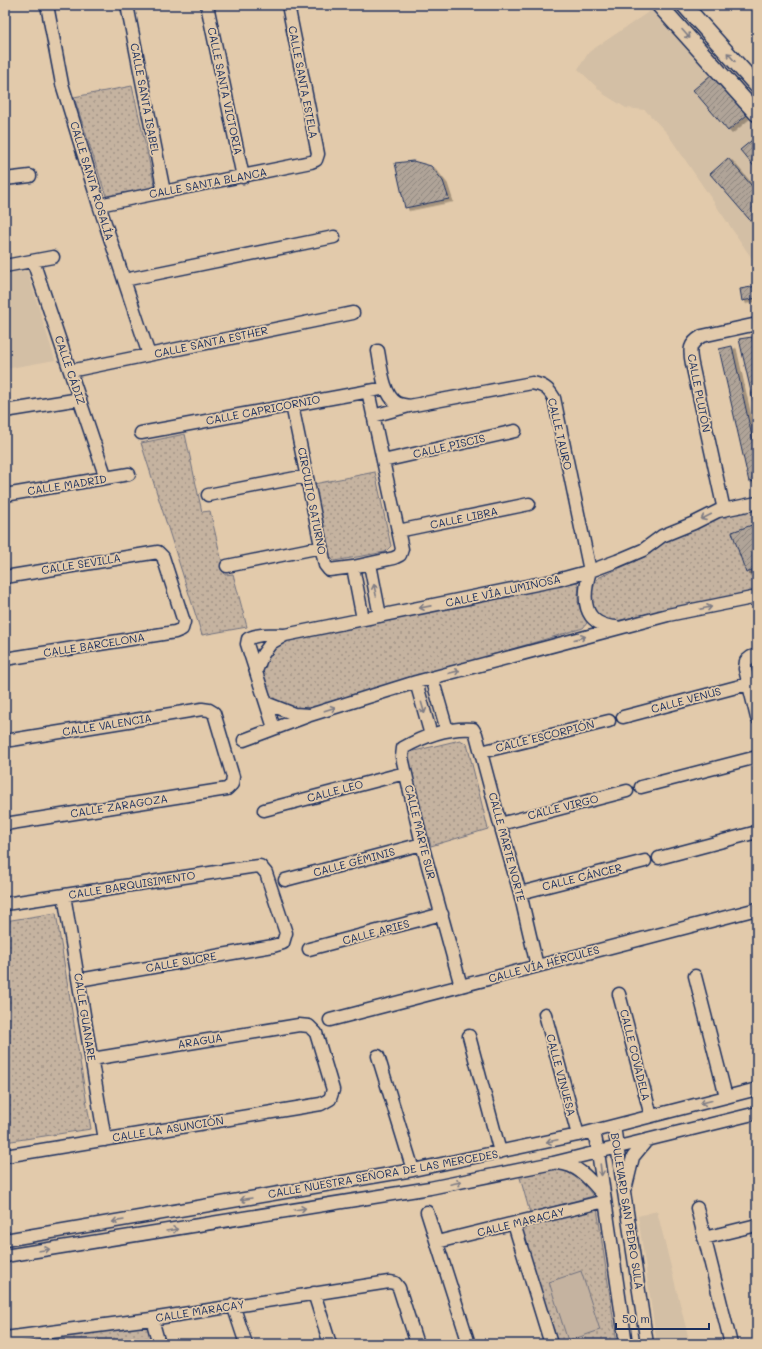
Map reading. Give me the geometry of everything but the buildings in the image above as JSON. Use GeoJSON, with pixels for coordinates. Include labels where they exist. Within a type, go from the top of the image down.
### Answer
{"type":"FeatureCollection","features":[{"type":"Feature","properties":{"kind":"main road"},"geometry":{"type":"LineString","coordinates":[[659,5],[757,114]]}},
{"type":"Feature","properties":{"kind":"main road"},"geometry":{"type":"LineString","coordinates":[[684,5],[757,86]]}},
{"type":"Feature","properties":{"kind":"street","name":"CALLE SANTA ROSALÍA"},"geometry":{"type":"LineString","coordinates":[[47,5],[62,84],[99,205],[149,355]]}},
{"type":"Feature","properties":{"kind":"street","name":"CALLE SANTA ISABEL"},"geometry":{"type":"LineString","coordinates":[[127,5],[164,192]]}},
{"type":"Feature","properties":{"kind":"street","name":"CALLE SANTA VICTORIA"},"geometry":{"type":"LineString","coordinates":[[207,5],[243,177]]}},
{"type":"Feature","properties":{"kind":"street","name":"CALLE SANTA ESTELA"},"geometry":{"type":"LineString","coordinates":[[288,5],[318,154],[316,160]]}},
{"type":"Feature","properties":{"kind":"street","name":"CALLE SANTA BLANCA"},"geometry":{"type":"LineString","coordinates":[[99,205],[243,177],[316,160]]}},
{"type":"Feature","properties":{"kind":"street"},"geometry":{"type":"LineString","coordinates":[[5,178],[30,176]]}},
{"type":"Feature","properties":{"kind":"street"},"geometry":{"type":"LineString","coordinates":[[124,280],[334,237]]}},
{"type":"Feature","properties":{"kind":"street"},"geometry":{"type":"LineString","coordinates":[[5,266],[53,257]]}},
{"type":"Feature","properties":{"kind":"street","name":"CALLE CÁDIZ"},"geometry":{"type":"LineString","coordinates":[[33,261],[106,478]]}},
{"type":"Feature","properties":{"kind":"street","name":"CALLE SANTA ESTHER"},"geometry":{"type":"LineString","coordinates":[[70,371],[353,313]]}},
{"type":"Feature","properties":{"kind":"street","name":"CALLE PLUTÓN"},"geometry":{"type":"LineString","coordinates":[[724,510],[692,364],[690,348],[694,341],[702,336],[757,324]]}},
{"type":"Feature","properties":{"kind":"street"},"geometry":{"type":"LineString","coordinates":[[378,351],[386,388],[391,397],[398,403],[409,406]]}},
{"type":"Feature","properties":{"kind":"street","name":"CALLE TAURO"},"geometry":{"type":"LineString","coordinates":[[373,416],[409,406],[532,383],[541,384],[549,390],[554,398],[590,571]]}},
{"type":"Feature","properties":{"kind":"street","name":"CALLE CAPRICORNIO"},"geometry":{"type":"LineString","coordinates":[[141,433],[386,388]]}},
{"type":"Feature","properties":{"kind":"street","name":"CIRCUITO SATURNO"},"geometry":{"type":"LineString","coordinates":[[292,405],[324,565],[329,570],[370,564],[400,555],[402,549],[368,391]]}},
{"type":"Feature","properties":{"kind":"street"},"geometry":{"type":"LineString","coordinates":[[5,411],[80,399]]}},
{"type":"Feature","properties":{"kind":"street","name":"CALLE PISCIS"},"geometry":{"type":"LineString","coordinates":[[383,461],[516,431]]}},
{"type":"Feature","properties":{"kind":"street","name":"CALLE MADRID"},"geometry":{"type":"LineString","coordinates":[[5,495],[130,474]]}},
{"type":"Feature","properties":{"kind":"street"},"geometry":{"type":"LineString","coordinates":[[208,495],[306,476]]}},
{"type":"Feature","properties":{"kind":"street","name":"CALLE VÍA LUMINOSA"},"geometry":{"type":"LineString","coordinates":[[256,671],[263,654],[271,643],[285,635],[558,580],[617,562],[637,553],[662,536],[718,511],[757,503]]}},
{"type":"Feature","properties":{"kind":"street","name":"CALLE LIBRA"},"geometry":{"type":"LineString","coordinates":[[398,532],[529,504]]}},
{"type":"Feature","properties":{"kind":"street"},"geometry":{"type":"LineString","coordinates":[[227,566],[321,547]]}},
{"type":"Feature","properties":{"kind":"street","name":"CALLE SEVILLA"},"geometry":{"type":"LineString","coordinates":[[5,577],[158,552],[163,557],[182,614],[184,622],[182,629]]}},
{"type":"Feature","properties":{"kind":"street"},"geometry":{"type":"LineString","coordinates":[[370,564],[380,616]]}},
{"type":"Feature","properties":{"kind":"street"},"geometry":{"type":"LineString","coordinates":[[353,567],[363,619]]}},
{"type":"Feature","properties":{"kind":"street"},"geometry":{"type":"LineString","coordinates":[[590,571],[585,596],[586,605],[591,617],[598,624],[619,628]]}},
{"type":"Feature","properties":{"kind":"street"},"geometry":{"type":"LineString","coordinates":[[244,740],[310,715],[416,682],[668,615],[756,600]]}},
{"type":"Feature","properties":{"kind":"street","name":"CALLE BARCELONA"},"geometry":{"type":"LineString","coordinates":[[5,659],[175,632],[182,629]]}},
{"type":"Feature","properties":{"kind":"street"},"geometry":{"type":"LineString","coordinates":[[274,728],[247,644],[248,639],[253,636],[285,635]]}},
{"type":"Feature","properties":{"kind":"street"},"geometry":{"type":"LineString","coordinates":[[757,655],[746,661],[745,669],[757,718]]}},
{"type":"Feature","properties":{"kind":"street"},"geometry":{"type":"LineString","coordinates":[[432,678],[447,730]]}},
{"type":"Feature","properties":{"kind":"street"},"geometry":{"type":"LineString","coordinates":[[416,682],[431,735]]}},
{"type":"Feature","properties":{"kind":"street","name":"CALLE VENUS"},"geometry":{"type":"LineString","coordinates":[[623,717],[748,684]]}},
{"type":"Feature","properties":{"kind":"street"},"geometry":{"type":"LineString","coordinates":[[266,703],[294,714],[310,715]]}},
{"type":"Feature","properties":{"kind":"street","name":"CALLE VALENCIA"},"geometry":{"type":"LineString","coordinates":[[5,742],[202,709],[209,710],[214,713],[233,777],[232,784]]}},
{"type":"Feature","properties":{"kind":"street","name":"CALLE ESCORPIÓN"},"geometry":{"type":"LineString","coordinates":[[481,752],[609,720]]}},
{"type":"Feature","properties":{"kind":"street","name":"CALLE MARTE SUR"},"geometry":{"type":"LineString","coordinates":[[461,986],[422,844],[402,757],[403,748],[431,735],[447,730],[473,729]]}},
{"type":"Feature","properties":{"kind":"street","name":"CALLE MARTE NORTE"},"geometry":{"type":"LineString","coordinates":[[473,729],[476,734],[520,893],[537,966]]}},
{"type":"Feature","properties":{"kind":"street"},"geometry":{"type":"LineString","coordinates":[[641,787],[757,757]]}},
{"type":"Feature","properties":{"kind":"street","name":"CALLE LEO"},"geometry":{"type":"LineString","coordinates":[[264,810],[405,773]]}},
{"type":"Feature","properties":{"kind":"street","name":"CALLE ZARAGOZA"},"geometry":{"type":"LineString","coordinates":[[5,824],[227,788],[232,784]]}},
{"type":"Feature","properties":{"kind":"street","name":"CALLE VIRGO"},"geometry":{"type":"LineString","coordinates":[[500,824],[627,791]]}},
{"type":"Feature","properties":{"kind":"street"},"geometry":{"type":"LineString","coordinates":[[658,858],[757,832]]}},
{"type":"Feature","properties":{"kind":"street","name":"CALLE GÉMINIS"},"geometry":{"type":"LineString","coordinates":[[285,880],[422,844]]}},
{"type":"Feature","properties":{"kind":"street","name":"CALLE CÁNCER"},"geometry":{"type":"LineString","coordinates":[[520,893],[645,861]]}},
{"type":"Feature","properties":{"kind":"street","name":"CALLE BARQUISIMENTO"},"geometry":{"type":"LineString","coordinates":[[5,904],[260,866],[266,873],[286,933],[283,943]]}},
{"type":"Feature","properties":{"kind":"street","name":"CALLE GUANARE"},"geometry":{"type":"LineString","coordinates":[[64,895],[105,1140]]}},
{"type":"Feature","properties":{"kind":"street","name":"CALLE VÍA HÉRCULES"},"geometry":{"type":"LineString","coordinates":[[330,1020],[757,909]]}},
{"type":"Feature","properties":{"kind":"street","name":"CALLE ARIES"},"geometry":{"type":"LineString","coordinates":[[309,949],[442,914]]}},
{"type":"Feature","properties":{"kind":"street","name":"CALLE SUCRE"},"geometry":{"type":"LineString","coordinates":[[79,980],[283,943]]}},
{"type":"Feature","properties":{"kind":"street"},"geometry":{"type":"LineString","coordinates":[[695,976],[726,1096]]}},
{"type":"Feature","properties":{"kind":"street","name":"CALLE COVADELA"},"geometry":{"type":"LineString","coordinates":[[619,994],[650,1116]]}},
{"type":"Feature","properties":{"kind":"street","name":"CALLE VINUESA"},"geometry":{"type":"LineString","coordinates":[[545,1014],[578,1135]]}},
{"type":"Feature","properties":{"kind":"street","name":"ARAGUA"},"geometry":{"type":"LineString","coordinates":[[92,1058],[299,1025],[309,1026],[316,1033],[334,1090],[330,1099]]}},
{"type":"Feature","properties":{"kind":"street"},"geometry":{"type":"LineString","coordinates":[[469,1036],[500,1152]]}},
{"type":"Feature","properties":{"kind":"street"},"geometry":{"type":"LineString","coordinates":[[378,1056],[419,1169],[430,1188]]}},
{"type":"Feature","properties":{"kind":"street","name":"CALLE NUESTRA SEÑORA DE LAS MERCEDES"},"geometry":{"type":"LineString","coordinates":[[5,1240],[419,1169],[578,1135],[757,1089]]}},
{"type":"Feature","properties":{"kind":"street","name":"CALLE LA ASUNCIÓN"},"geometry":{"type":"LineString","coordinates":[[5,1156],[321,1104],[330,1099]]}},
{"type":"Feature","properties":{"kind":"street","name":"CALLE NUESTRA SEÑORA DE LAS MERCEDES"},"geometry":{"type":"LineString","coordinates":[[5,1256],[430,1188],[553,1163],[757,1113]]}},
{"type":"Feature","properties":{"kind":"street","name":"BOULEVARD SAN PEDRO SULA"},"geometry":{"type":"LineString","coordinates":[[614,1126],[647,1344]]}},
{"type":"Feature","properties":{"kind":"street","name":"BOULEVARD SAN PEDRO SULA"},"geometry":{"type":"LineString","coordinates":[[594,1131],[626,1344]]}},
{"type":"Feature","properties":{"kind":"street"},"geometry":{"type":"LineString","coordinates":[[624,1193],[633,1157],[647,1140]]}},
{"type":"Feature","properties":{"kind":"street"},"geometry":{"type":"LineString","coordinates":[[553,1163],[565,1164],[575,1168],[590,1179],[604,1199]]}},
{"type":"Feature","properties":{"kind":"street","name":"CALLE MARACAY"},"geometry":{"type":"LineString","coordinates":[[437,1242],[514,1224],[604,1199]]}},
{"type":"Feature","properties":{"kind":"street"},"geometry":{"type":"LineString","coordinates":[[697,1208],[731,1344]]}},
{"type":"Feature","properties":{"kind":"street"},"geometry":{"type":"LineString","coordinates":[[427,1212],[469,1344]]}},
{"type":"Feature","properties":{"kind":"street"},"geometry":{"type":"LineString","coordinates":[[514,1224],[551,1344]]}},
{"type":"Feature","properties":{"kind":"street"},"geometry":{"type":"LineString","coordinates":[[704,1238],[757,1225]]}},
{"type":"Feature","properties":{"kind":"street","name":"CALLE MARACAY"},"geometry":{"type":"LineString","coordinates":[[5,1338],[152,1319],[233,1305],[389,1282],[395,1283],[400,1288],[417,1344]]}},
{"type":"Feature","properties":{"kind":"street"},"geometry":{"type":"LineString","coordinates":[[314,1293],[330,1344]]}},
{"type":"Feature","properties":{"kind":"street"},"geometry":{"type":"LineString","coordinates":[[233,1305],[246,1344]]}},
{"type":"Feature","properties":{"kind":"street"},"geometry":{"type":"LineString","coordinates":[[152,1319],[159,1344]]}},
{"type":"Feature","properties":{"kind":"shaded area"},"geometry":{"type":"Polygon","coordinates":[[[653,9],[757,129],[757,266],[667,133],[645,110],[626,108],[605,95],[578,69],[589,52],[653,9]]]}},
{"type":"Feature","properties":{"kind":"shaded area"},"geometry":{"type":"Polygon","coordinates":[[[132,86],[155,187],[106,196],[74,97],[132,86]]]}},
{"type":"Feature","properties":{"kind":"shaded area"},"geometry":{"type":"Polygon","coordinates":[[[27,270],[55,360],[5,369],[5,274],[27,270]]]}},
{"type":"Feature","properties":{"kind":"shaded area"},"geometry":{"type":"Polygon","coordinates":[[[185,434],[202,512],[210,511],[225,575],[233,574],[247,627],[202,635],[141,443],[185,434]]]}},
{"type":"Feature","properties":{"kind":"shaded area"},"geometry":{"type":"Polygon","coordinates":[[[375,472],[391,546],[385,552],[334,561],[329,556],[314,484],[375,472]]]}},
{"type":"Feature","properties":{"kind":"shaded area"},"geometry":{"type":"Polygon","coordinates":[[[757,506],[757,591],[612,622],[602,621],[591,610],[590,592],[598,578],[646,556],[669,537],[719,516],[757,506]]]}},
{"type":"Feature","properties":{"kind":"shaded area"},"geometry":{"type":"Polygon","coordinates":[[[577,582],[579,588],[579,605],[587,623],[583,628],[303,711],[291,709],[271,700],[265,691],[261,668],[269,652],[277,644],[286,640],[577,582]]]}},
{"type":"Feature","properties":{"kind":"shaded area"},"geometry":{"type":"Polygon","coordinates":[[[460,740],[467,744],[488,829],[431,846],[408,759],[410,752],[460,740]]]}},
{"type":"Feature","properties":{"kind":"shaded area"},"geometry":{"type":"Polygon","coordinates":[[[56,913],[91,1129],[5,1142],[5,921],[56,913]]]}},
{"type":"Feature","properties":{"kind":"shaded area"},"geometry":{"type":"Polygon","coordinates":[[[560,1168],[578,1180],[593,1196],[530,1213],[519,1174],[560,1168]]]}},
{"type":"Feature","properties":{"kind":"shaded area"},"geometry":{"type":"Polygon","coordinates":[[[597,1208],[617,1344],[557,1344],[521,1226],[597,1208]]]}},
{"type":"Feature","properties":{"kind":"shaded area"},"geometry":{"type":"Polygon","coordinates":[[[657,1211],[690,1344],[657,1344],[638,1216],[657,1211]]]}},
{"type":"Feature","properties":{"kind":"shaded area"},"geometry":{"type":"Polygon","coordinates":[[[581,1271],[600,1330],[568,1341],[549,1282],[581,1271]]]}},
{"type":"Feature","properties":{"kind":"shaded area"},"geometry":{"type":"Polygon","coordinates":[[[151,1319],[159,1344],[5,1344],[5,1340],[151,1319]]]}}]}
